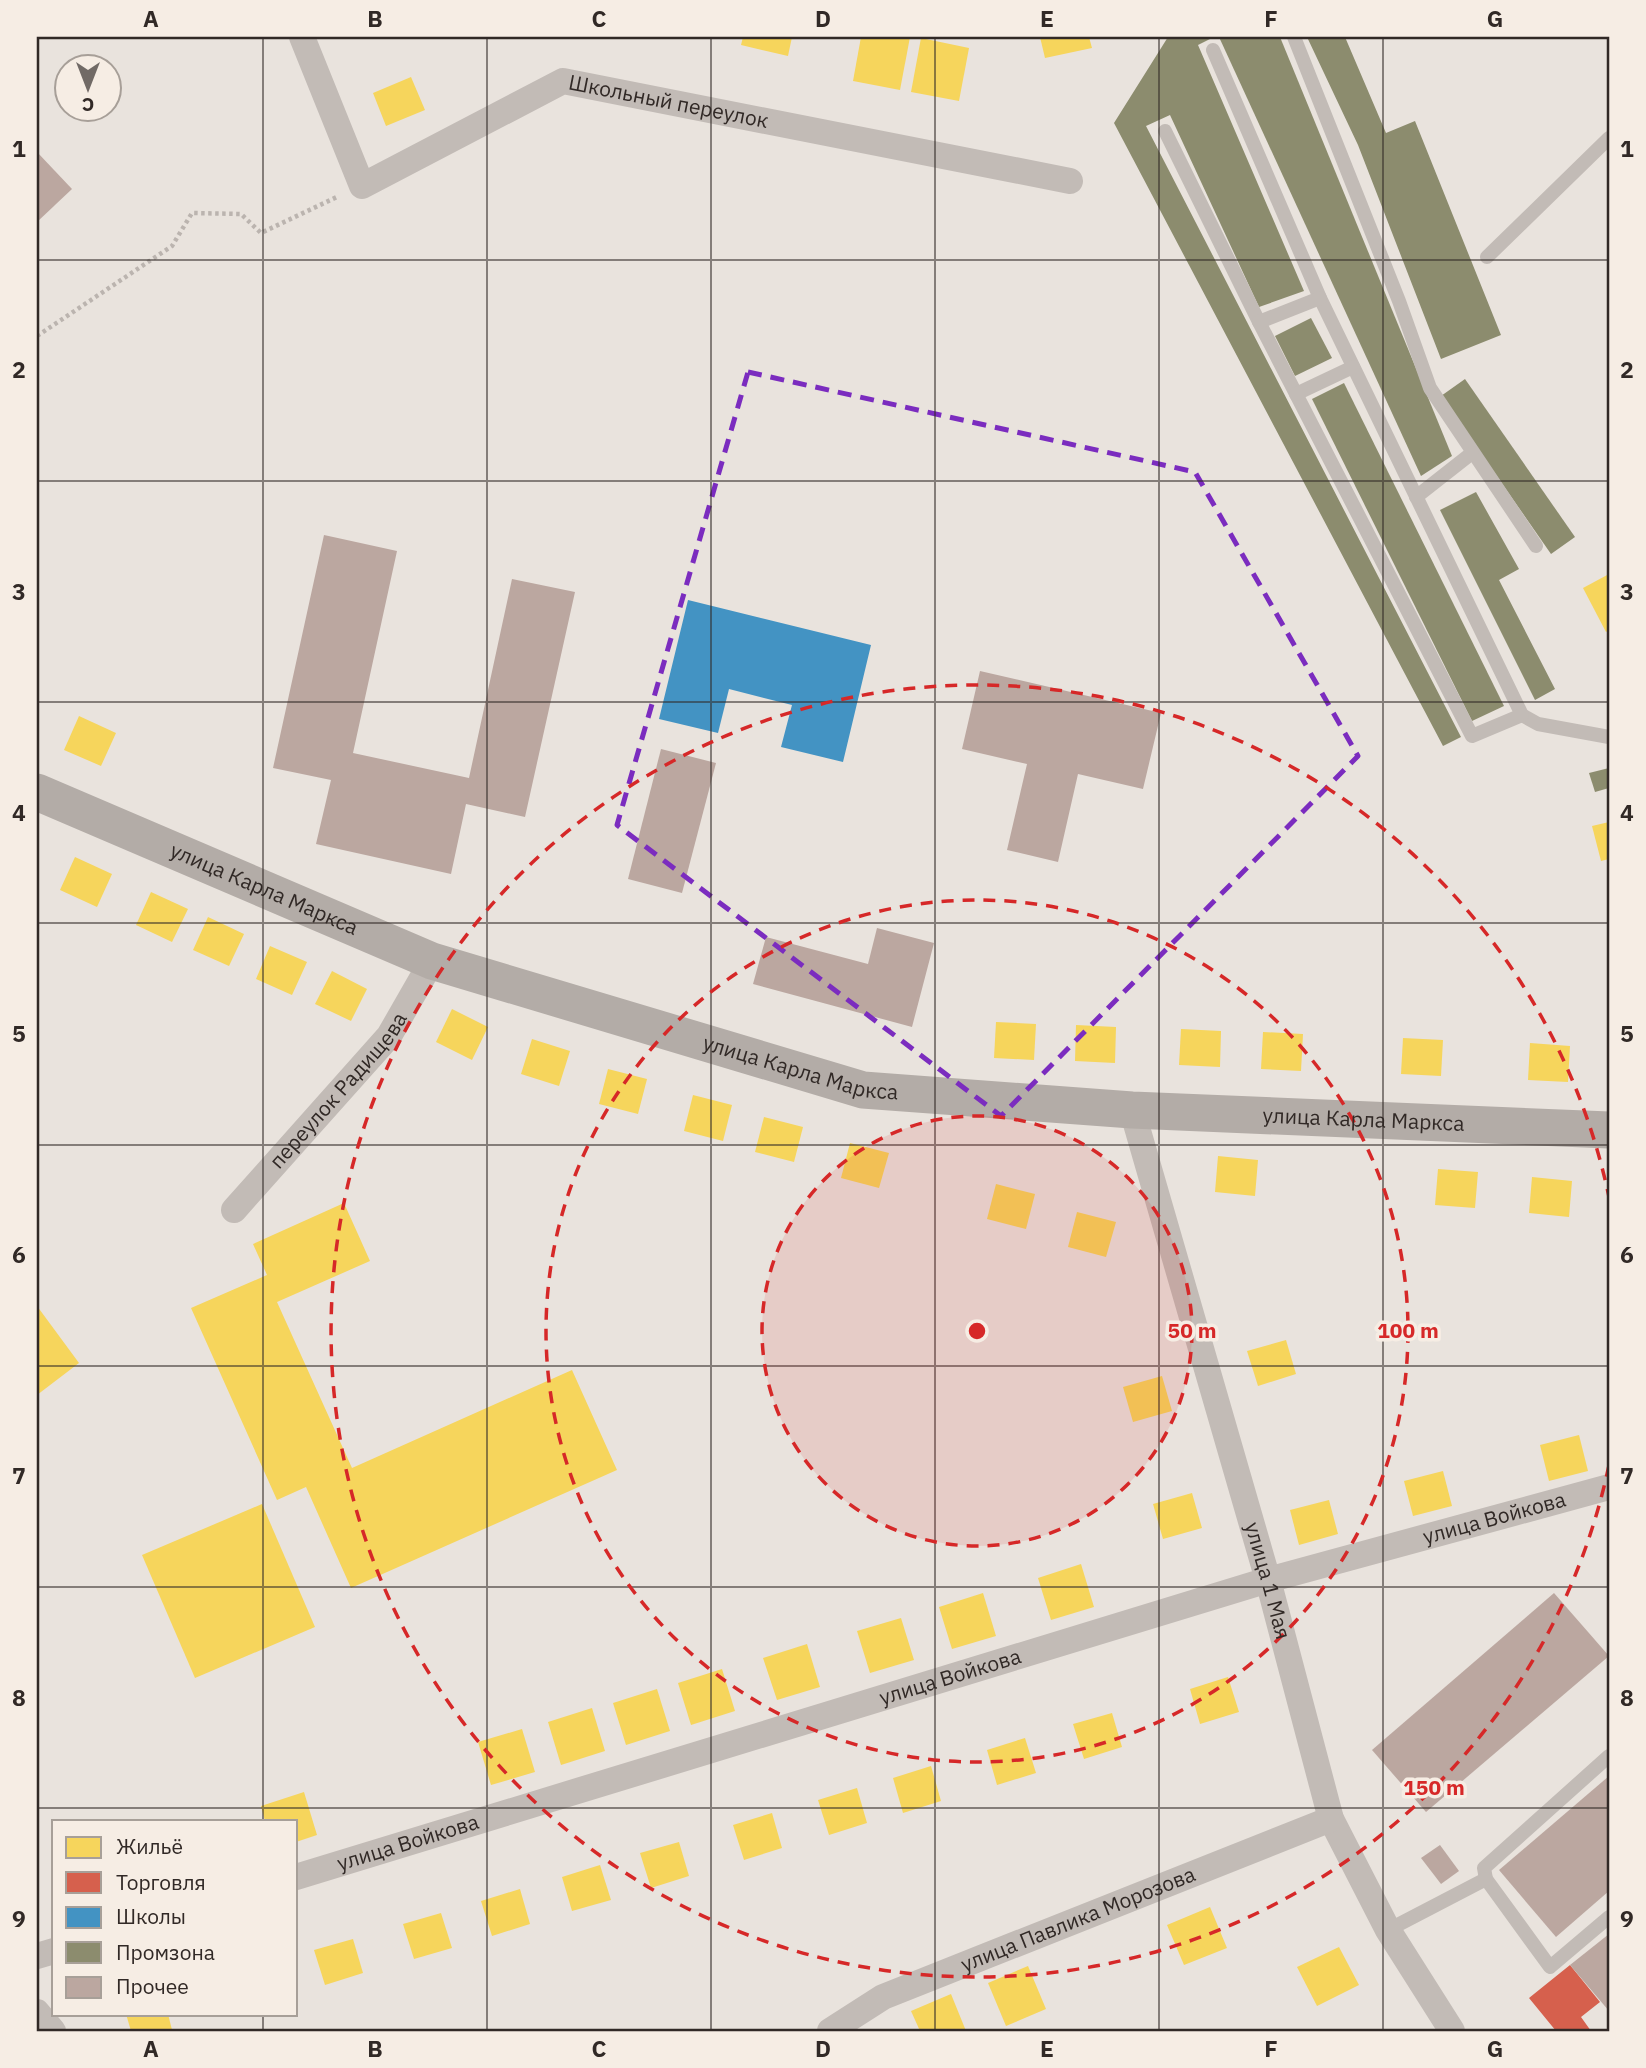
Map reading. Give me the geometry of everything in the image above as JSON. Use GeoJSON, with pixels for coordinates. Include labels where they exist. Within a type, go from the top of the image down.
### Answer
{"type":"FeatureCollection","features":[{"type":"Feature","properties":{"kind":"street"},"geometry":{"type":"LineString","coordinates":[[302,37],[362,186]]}},
{"type":"Feature","properties":{"kind":"street","name":"Школьный переулок"},"geometry":{"type":"LineString","coordinates":[[362,186],[563,81],[1070,181]]}},
{"type":"Feature","properties":{"kind":"street","name":"улица Карла Маркса"},"geometry":{"type":"LineString","coordinates":[[37,792],[432,961],[863,1090],[1132,1110],[1609,1130]]}},
{"type":"Feature","properties":{"kind":"street","name":"переулок Радищева"},"geometry":{"type":"LineString","coordinates":[[234,1210],[389,1036],[432,961]]}},
{"type":"Feature","properties":{"kind":"street","name":"улица 1 Мая"},"geometry":{"type":"LineString","coordinates":[[1132,1110],[1268,1580],[1331,1819],[1388,1930],[1452,2031]]}},
{"type":"Feature","properties":{"kind":"street","name":"улица Войкова"},"geometry":{"type":"LineString","coordinates":[[298,1876],[1268,1580],[1609,1487]]}},
{"type":"Feature","properties":{"kind":"street","name":"улица Павлика Морозова"},"geometry":{"type":"LineString","coordinates":[[830,2031],[883,1997],[1331,1819]]}},
{"type":"Feature","properties":{"kind":"street"},"geometry":{"type":"LineString","coordinates":[[37,2012],[53,2031]]}},
{"type":"Feature","properties":{"kind":"lane"},"geometry":{"type":"LineString","coordinates":[[1294,37],[1399,300],[1430,388],[1536,546]]}},
{"type":"Feature","properties":{"kind":"lane"},"geometry":{"type":"LineString","coordinates":[[1213,50],[1320,298],[1522,715],[1538,724],[1609,737]]}},
{"type":"Feature","properties":{"kind":"lane"},"geometry":{"type":"LineString","coordinates":[[1165,131],[1259,322],[1472,736],[1522,715]]}},
{"type":"Feature","properties":{"kind":"lane"},"geometry":{"type":"LineString","coordinates":[[1487,257],[1609,138]]}},
{"type":"Feature","properties":{"kind":"lane"},"geometry":{"type":"LineString","coordinates":[[1259,322],[1320,298]]}},
{"type":"Feature","properties":{"kind":"lane"},"geometry":{"type":"LineString","coordinates":[[1296,394],[1353,367]]}},
{"type":"Feature","properties":{"kind":"lane"},"geometry":{"type":"LineString","coordinates":[[1416,497],[1472,453]]}},
{"type":"Feature","properties":{"kind":"lane"},"geometry":{"type":"LineString","coordinates":[[1609,1756],[1484,1868],[1486,1879],[1549,1967],[1609,1917]]}},
{"type":"Feature","properties":{"kind":"lane"},"geometry":{"type":"LineString","coordinates":[[1388,1930],[1486,1879]]}},
{"type":"Feature","properties":{"kind":"path"},"geometry":{"type":"LineString","coordinates":[[37,336],[172,246],[192,213],[241,214],[261,233],[362,186]]}},
{"type":"Feature","properties":{"kind":"highlighted area"},"geometry":{"type":"Polygon","coordinates":[[[748,372],[1195,472],[1358,756],[1001,1116],[617,825],[748,372]]]}},
{"type":"Feature","properties":{"kind":"building: Жильё"},"geometry":{"type":"Polygon","coordinates":[[[743,37],[792,37],[788,56],[741,45],[743,37]]]}},
{"type":"Feature","properties":{"kind":"building: Жильё"},"geometry":{"type":"Polygon","coordinates":[[[861,37],[910,37],[900,90],[853,81],[861,37]]]}},
{"type":"Feature","properties":{"kind":"building: Жильё"},"geometry":{"type":"Polygon","coordinates":[[[1040,37],[1089,37],[1092,48],[1045,58],[1040,37]]]}},
{"type":"Feature","properties":{"kind":"building: Жильё"},"geometry":{"type":"Polygon","coordinates":[[[921,38],[969,48],[959,101],[911,92],[921,38]]]}},
{"type":"Feature","properties":{"kind":"building: Жильё"},"geometry":{"type":"Polygon","coordinates":[[[411,77],[425,110],[386,126],[373,93],[411,77]]]}},
{"type":"Feature","properties":{"kind":"building: Жильё"},"geometry":{"type":"Polygon","coordinates":[[[1609,574],[1609,630],[1606,632],[1583,588],[1609,574]]]}},
{"type":"Feature","properties":{"kind":"building: Жильё"},"geometry":{"type":"Polygon","coordinates":[[[79,716],[116,733],[101,766],[64,750],[79,716]]]}},
{"type":"Feature","properties":{"kind":"building: Жильё"},"geometry":{"type":"Polygon","coordinates":[[[1609,822],[1609,859],[1601,861],[1592,826],[1609,822]]]}},
{"type":"Feature","properties":{"kind":"building: Жильё"},"geometry":{"type":"Polygon","coordinates":[[[75,857],[112,874],[97,907],[60,890],[75,857]]]}},
{"type":"Feature","properties":{"kind":"building: Жильё"},"geometry":{"type":"Polygon","coordinates":[[[151,892],[188,909],[172,942],[136,925],[151,892]]]}},
{"type":"Feature","properties":{"kind":"building: Жильё"},"geometry":{"type":"Polygon","coordinates":[[[208,917],[244,934],[229,966],[193,950],[208,917]]]}},
{"type":"Feature","properties":{"kind":"building: Жильё"},"geometry":{"type":"Polygon","coordinates":[[[270,946],[307,962],[292,995],[256,979],[270,946]]]}},
{"type":"Feature","properties":{"kind":"building: Жильё"},"geometry":{"type":"Polygon","coordinates":[[[332,971],[367,989],[351,1021],[315,1004],[332,971]]]}},
{"type":"Feature","properties":{"kind":"building: Жильё"},"geometry":{"type":"Polygon","coordinates":[[[452,1009],[488,1027],[472,1060],[436,1042],[452,1009]]]}},
{"type":"Feature","properties":{"kind":"building: Жильё"},"geometry":{"type":"Polygon","coordinates":[[[996,1022],[1036,1024],[1034,1060],[994,1058],[996,1022]]]}},
{"type":"Feature","properties":{"kind":"building: Жильё"},"geometry":{"type":"Polygon","coordinates":[[[1076,1025],[1116,1027],[1115,1063],[1075,1061],[1076,1025]]]}},
{"type":"Feature","properties":{"kind":"building: Жильё"},"geometry":{"type":"Polygon","coordinates":[[[1181,1029],[1221,1031],[1220,1067],[1179,1065],[1181,1029]]]}},
{"type":"Feature","properties":{"kind":"building: Жильё"},"geometry":{"type":"Polygon","coordinates":[[[1263,1032],[1303,1034],[1301,1071],[1261,1069],[1263,1032]]]}},
{"type":"Feature","properties":{"kind":"building: Жильё"},"geometry":{"type":"Polygon","coordinates":[[[1403,1038],[1443,1040],[1441,1076],[1401,1074],[1403,1038]]]}},
{"type":"Feature","properties":{"kind":"building: Жильё"},"geometry":{"type":"Polygon","coordinates":[[[532,1039],[570,1051],[559,1086],[521,1074],[532,1039]]]}},
{"type":"Feature","properties":{"kind":"building: Жильё"},"geometry":{"type":"Polygon","coordinates":[[[1530,1043],[1570,1046],[1568,1082],[1528,1080],[1530,1043]]]}},
{"type":"Feature","properties":{"kind":"building: Жильё"},"geometry":{"type":"Polygon","coordinates":[[[608,1069],[647,1079],[638,1114],[599,1104],[608,1069]]]}},
{"type":"Feature","properties":{"kind":"building: Жильё"},"geometry":{"type":"Polygon","coordinates":[[[693,1095],[732,1105],[723,1141],[684,1131],[693,1095]]]}},
{"type":"Feature","properties":{"kind":"building: Жильё"},"geometry":{"type":"Polygon","coordinates":[[[764,1117],[803,1127],[794,1162],[755,1152],[764,1117]]]}},
{"type":"Feature","properties":{"kind":"building: Жильё"},"geometry":{"type":"Polygon","coordinates":[[[850,1143],[889,1153],[879,1188],[841,1178],[850,1143]]]}},
{"type":"Feature","properties":{"kind":"building: Жильё"},"geometry":{"type":"Polygon","coordinates":[[[1218,1156],[1258,1160],[1255,1196],[1215,1192],[1218,1156]]]}},
{"type":"Feature","properties":{"kind":"building: Жильё"},"geometry":{"type":"Polygon","coordinates":[[[1438,1169],[1478,1172],[1475,1208],[1435,1205],[1438,1169]]]}},
{"type":"Feature","properties":{"kind":"building: Жильё"},"geometry":{"type":"Polygon","coordinates":[[[1532,1177],[1572,1181],[1569,1217],[1529,1213],[1532,1177]]]}},
{"type":"Feature","properties":{"kind":"building: Жильё"},"geometry":{"type":"Polygon","coordinates":[[[996,1184],[1035,1194],[1026,1229],[987,1219],[996,1184]]]}},
{"type":"Feature","properties":{"kind":"building: Жильё"},"geometry":{"type":"Polygon","coordinates":[[[344,1203],[370,1261],[277,1302],[352,1468],[572,1370],[617,1470],[351,1588],[306,1487],[277,1500],[191,1308],[267,1275],[253,1244],[344,1203]]]}},
{"type":"Feature","properties":{"kind":"building: Жильё"},"geometry":{"type":"Polygon","coordinates":[[[1077,1212],[1116,1222],[1106,1257],[1068,1247],[1077,1212]]]}},
{"type":"Feature","properties":{"kind":"building: Жильё"},"geometry":{"type":"Polygon","coordinates":[[[37,1306],[79,1363],[37,1395],[37,1306]]]}},
{"type":"Feature","properties":{"kind":"building: Жильё"},"geometry":{"type":"Polygon","coordinates":[[[1286,1340],[1296,1374],[1258,1386],[1247,1351],[1286,1340]]]}},
{"type":"Feature","properties":{"kind":"building: Жильё"},"geometry":{"type":"Polygon","coordinates":[[[1162,1376],[1172,1411],[1133,1422],[1123,1387],[1162,1376]]]}},
{"type":"Feature","properties":{"kind":"building: Жильё"},"geometry":{"type":"Polygon","coordinates":[[[1579,1435],[1588,1471],[1549,1481],[1540,1445],[1579,1435]]]}},
{"type":"Feature","properties":{"kind":"building: Жильё"},"geometry":{"type":"Polygon","coordinates":[[[1443,1471],[1452,1506],[1413,1516],[1404,1481],[1443,1471]]]}},
{"type":"Feature","properties":{"kind":"building: Жильё"},"geometry":{"type":"Polygon","coordinates":[[[1192,1493],[1202,1528],[1163,1539],[1153,1504],[1192,1493]]]}},
{"type":"Feature","properties":{"kind":"building: Жильё"},"geometry":{"type":"Polygon","coordinates":[[[1329,1500],[1338,1534],[1299,1545],[1290,1510],[1329,1500]]]}},
{"type":"Feature","properties":{"kind":"building: Жильё"},"geometry":{"type":"Polygon","coordinates":[[[262,1504],[315,1627],[195,1678],[142,1555],[262,1504]]]}},
{"type":"Feature","properties":{"kind":"building: Жильё"},"geometry":{"type":"Polygon","coordinates":[[[1081,1564],[1094,1607],[1051,1620],[1038,1578],[1081,1564]]]}},
{"type":"Feature","properties":{"kind":"building: Жильё"},"geometry":{"type":"Polygon","coordinates":[[[983,1593],[996,1636],[952,1649],[939,1607],[983,1593]]]}},
{"type":"Feature","properties":{"kind":"building: Жильё"},"geometry":{"type":"Polygon","coordinates":[[[901,1618],[914,1660],[870,1673],[857,1631],[901,1618]]]}},
{"type":"Feature","properties":{"kind":"building: Жильё"},"geometry":{"type":"Polygon","coordinates":[[[807,1644],[820,1687],[777,1700],[763,1658],[807,1644]]]}},
{"type":"Feature","properties":{"kind":"building: Жильё"},"geometry":{"type":"Polygon","coordinates":[[[722,1669],[735,1711],[691,1725],[678,1683],[722,1669]]]}},
{"type":"Feature","properties":{"kind":"building: Жильё"},"geometry":{"type":"Polygon","coordinates":[[[1228,1677],[1239,1712],[1200,1724],[1190,1689],[1228,1677]]]}},
{"type":"Feature","properties":{"kind":"building: Жильё"},"geometry":{"type":"Polygon","coordinates":[[[657,1689],[670,1731],[626,1745],[613,1703],[657,1689]]]}},
{"type":"Feature","properties":{"kind":"building: Жильё"},"geometry":{"type":"Polygon","coordinates":[[[592,1708],[605,1751],[561,1765],[548,1722],[592,1708]]]}},
{"type":"Feature","properties":{"kind":"building: Жильё"},"geometry":{"type":"Polygon","coordinates":[[[1112,1713],[1122,1747],[1084,1759],[1073,1724],[1112,1713]]]}},
{"type":"Feature","properties":{"kind":"building: Жильё"},"geometry":{"type":"Polygon","coordinates":[[[522,1729],[535,1772],[491,1785],[478,1742],[522,1729]]]}},
{"type":"Feature","properties":{"kind":"building: Жильё"},"geometry":{"type":"Polygon","coordinates":[[[1025,1738],[1036,1773],[997,1785],[987,1750],[1025,1738]]]}},
{"type":"Feature","properties":{"kind":"building: Жильё"},"geometry":{"type":"Polygon","coordinates":[[[931,1766],[941,1801],[903,1813],[893,1778],[931,1766]]]}},
{"type":"Feature","properties":{"kind":"building: Жильё"},"geometry":{"type":"Polygon","coordinates":[[[857,1788],[867,1823],[829,1835],[818,1800],[857,1788]]]}},
{"type":"Feature","properties":{"kind":"building: Жильё"},"geometry":{"type":"Polygon","coordinates":[[[304,1792],[317,1835],[298,1841],[298,1820],[265,1820],[261,1806],[304,1792]]]}},
{"type":"Feature","properties":{"kind":"building: Жильё"},"geometry":{"type":"Polygon","coordinates":[[[772,1813],[782,1848],[744,1860],[733,1825],[772,1813]]]}},
{"type":"Feature","properties":{"kind":"building: Жильё"},"geometry":{"type":"Polygon","coordinates":[[[679,1842],[689,1876],[651,1888],[640,1853],[679,1842]]]}},
{"type":"Feature","properties":{"kind":"building: Жильё"},"geometry":{"type":"Polygon","coordinates":[[[600,1865],[611,1900],[572,1911],[562,1877],[600,1865]]]}},
{"type":"Feature","properties":{"kind":"building: Жильё"},"geometry":{"type":"Polygon","coordinates":[[[520,1889],[530,1924],[492,1936],[481,1901],[520,1889]]]}},
{"type":"Feature","properties":{"kind":"building: Жильё"},"geometry":{"type":"Polygon","coordinates":[[[1210,1907],[1227,1948],[1184,1965],[1167,1925],[1210,1907]]]}},
{"type":"Feature","properties":{"kind":"building: Жильё"},"geometry":{"type":"Polygon","coordinates":[[[441,1913],[452,1948],[414,1959],[403,1924],[441,1913]]]}},
{"type":"Feature","properties":{"kind":"building: Жильё"},"geometry":{"type":"Polygon","coordinates":[[[353,1939],[363,1973],[325,1985],[314,1950],[353,1939]]]}},
{"type":"Feature","properties":{"kind":"building: Жильё"},"geometry":{"type":"Polygon","coordinates":[[[1339,1947],[1359,1985],[1317,2006],[1297,1967],[1339,1947]]]}},
{"type":"Feature","properties":{"kind":"building: Жильё"},"geometry":{"type":"Polygon","coordinates":[[[1028,1966],[1046,2009],[1006,2026],[988,1983],[1028,1966]]]}},
{"type":"Feature","properties":{"kind":"building: Жильё"},"geometry":{"type":"Polygon","coordinates":[[[951,1994],[966,2031],[920,2031],[911,2011],[951,1994]]]}},
{"type":"Feature","properties":{"kind":"building: Жильё"},"geometry":{"type":"Polygon","coordinates":[[[127,2016],[168,2016],[172,2030],[131,2031],[127,2016]]]}},
{"type":"Feature","properties":{"kind":"building: Торговля"},"geometry":{"type":"Polygon","coordinates":[[[1570,1965],[1600,2002],[1581,2017],[1591,2031],[1556,2031],[1529,1998],[1570,1965]]]}},
{"type":"Feature","properties":{"kind":"building: Школы"},"geometry":{"type":"Polygon","coordinates":[[[688,600],[871,645],[843,762],[781,747],[792,705],[729,689],[718,733],[659,719],[688,600]]]}},
{"type":"Feature","properties":{"kind":"building: Промзона"},"geometry":{"type":"Polygon","coordinates":[[[1168,37],[1214,37],[1198,45],[1304,291],[1259,307],[1170,115],[1146,126],[1461,737],[1443,746],[1114,123],[1168,37]]]}},
{"type":"Feature","properties":{"kind":"building: Промзона"},"geometry":{"type":"Polygon","coordinates":[[[1219,37],[1280,37],[1452,456],[1421,476],[1219,37]]]}},
{"type":"Feature","properties":{"kind":"building: Промзона"},"geometry":{"type":"Polygon","coordinates":[[[1307,37],[1345,37],[1386,133],[1415,121],[1501,335],[1441,359],[1358,145],[1307,37]]]}},
{"type":"Feature","properties":{"kind":"building: Промзона"},"geometry":{"type":"Polygon","coordinates":[[[1311,318],[1332,358],[1295,376],[1275,336],[1311,318]]]}},
{"type":"Feature","properties":{"kind":"building: Промзона"},"geometry":{"type":"Polygon","coordinates":[[[1465,379],[1575,537],[1551,554],[1441,396],[1465,379]]]}},
{"type":"Feature","properties":{"kind":"building: Промзона"},"geometry":{"type":"Polygon","coordinates":[[[1344,383],[1504,706],[1472,721],[1312,399],[1344,383]]]}},
{"type":"Feature","properties":{"kind":"building: Промзона"},"geometry":{"type":"Polygon","coordinates":[[[1476,492],[1519,569],[1499,580],[1555,689],[1535,700],[1440,510],[1476,492]]]}},
{"type":"Feature","properties":{"kind":"building: Промзона"},"geometry":{"type":"Polygon","coordinates":[[[1609,768],[1609,788],[1595,792],[1589,773],[1609,768]]]}},
{"type":"Feature","properties":{"kind":"building: Прочее"},"geometry":{"type":"Polygon","coordinates":[[[37,152],[72,189],[37,222],[37,152]]]}},
{"type":"Feature","properties":{"kind":"building: Прочее"},"geometry":{"type":"Polygon","coordinates":[[[324,535],[397,551],[353,753],[469,778],[512,579],[575,592],[525,817],[466,804],[451,874],[316,844],[331,780],[273,768],[324,535]]]}},
{"type":"Feature","properties":{"kind":"building: Прочее"},"geometry":{"type":"Polygon","coordinates":[[[980,671],[1161,713],[1143,789],[1078,774],[1058,862],[1007,850],[1027,764],[962,749],[980,671]]]}},
{"type":"Feature","properties":{"kind":"building: Прочее"},"geometry":{"type":"Polygon","coordinates":[[[661,749],[716,763],[682,893],[628,879],[661,749]]]}},
{"type":"Feature","properties":{"kind":"building: Прочее"},"geometry":{"type":"Polygon","coordinates":[[[877,928],[934,943],[912,1027],[753,984],[766,937],[868,964],[877,928]]]}},
{"type":"Feature","properties":{"kind":"building: Прочее"},"geometry":{"type":"Polygon","coordinates":[[[1554,1593],[1609,1656],[1426,1812],[1372,1750],[1554,1593]]]}},
{"type":"Feature","properties":{"kind":"building: Прочее"},"geometry":{"type":"Polygon","coordinates":[[[1609,1776],[1609,1891],[1556,1937],[1499,1870],[1609,1776]]]}},
{"type":"Feature","properties":{"kind":"building: Прочее"},"geometry":{"type":"Polygon","coordinates":[[[1440,1845],[1459,1871],[1441,1884],[1421,1858],[1440,1845]]]}},
{"type":"Feature","properties":{"kind":"building: Прочее"},"geometry":{"type":"Polygon","coordinates":[[[1609,1934],[1609,2011],[1570,1965],[1609,1934]]]}}]}
